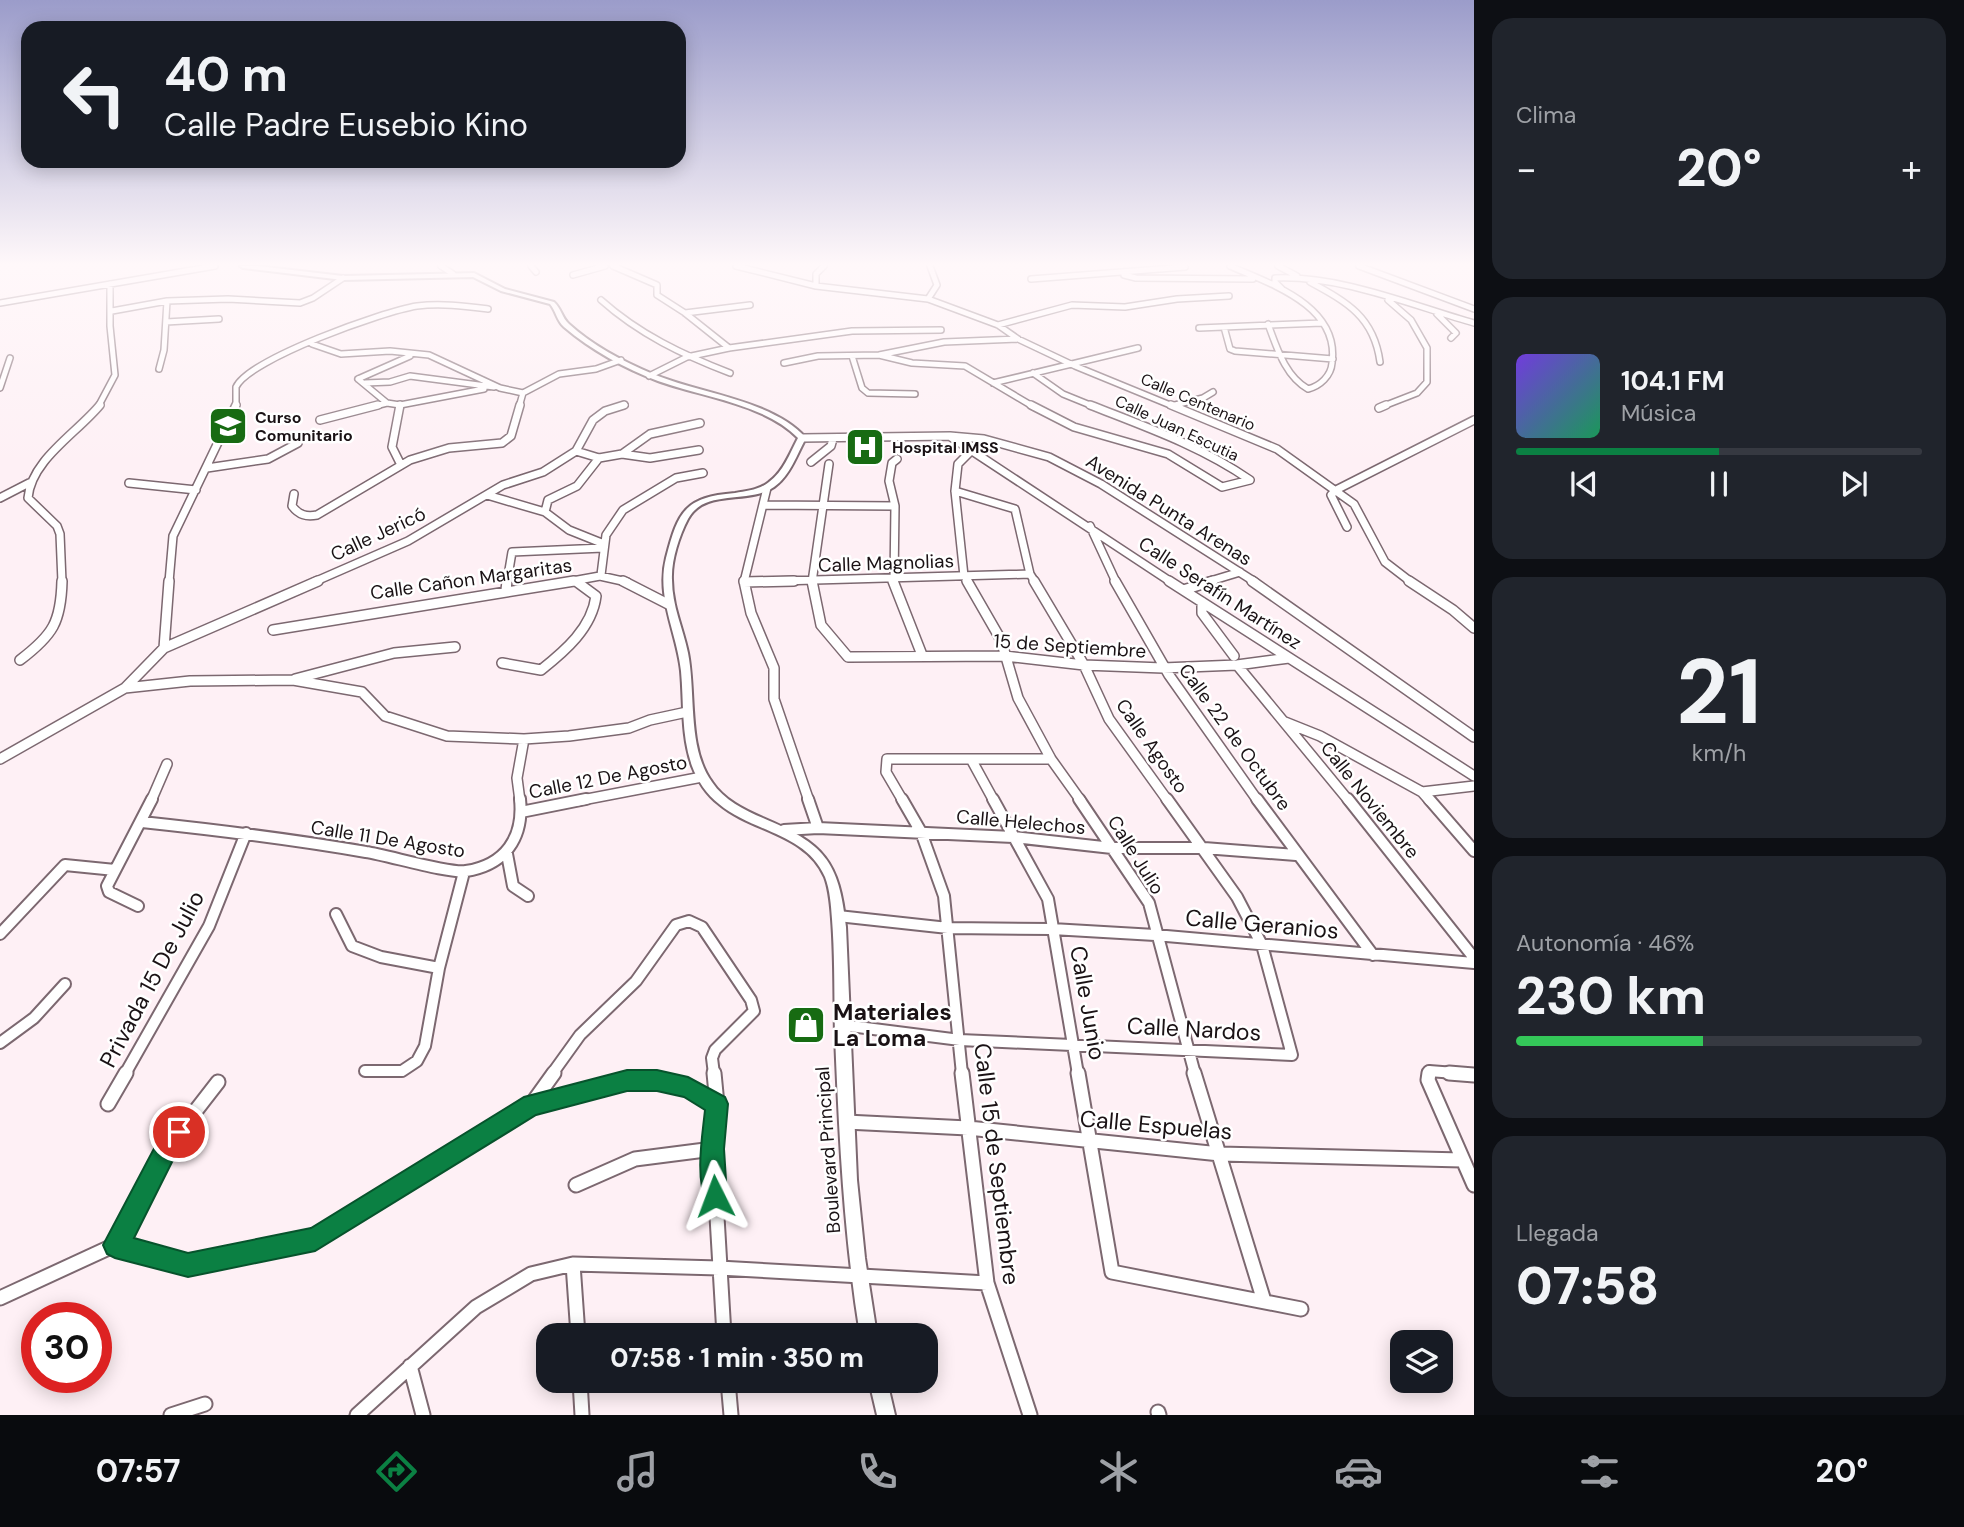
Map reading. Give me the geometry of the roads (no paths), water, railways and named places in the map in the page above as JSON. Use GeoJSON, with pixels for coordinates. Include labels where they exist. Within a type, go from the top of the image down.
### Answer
{"type":"FeatureCollection","features":[{"type":"Feature","properties":{"kind":"street"},"geometry":{"type":"LineString","coordinates":[[0,498],[29,483],[94,412],[113,383],[114,349],[111,332]]}},
{"type":"Feature","properties":{"kind":"street"},"geometry":{"type":"LineString","coordinates":[[159,369],[165,332]]}},
{"type":"Feature","properties":{"kind":"street"},"geometry":{"type":"LineString","coordinates":[[0,759],[125,688],[164,648],[173,536],[236,407],[235,388],[240,380],[266,363],[343,332]]}},
{"type":"Feature","properties":{"kind":"street"},"geometry":{"type":"LineString","coordinates":[[577,332],[649,376],[748,407],[778,420],[802,438],[775,482],[767,488],[744,582],[751,613],[774,668],[774,699],[818,828]]}},
{"type":"Feature","properties":{"kind":"street"},"geometry":{"type":"LineString","coordinates":[[645,332],[687,357],[730,373]]}},
{"type":"Feature","properties":{"kind":"street"},"geometry":{"type":"LineString","coordinates":[[709,332],[729,348]]}},
{"type":"Feature","properties":{"kind":"street"},"geometry":{"type":"LineString","coordinates":[[649,376],[687,357],[729,348],[845,332]]}},
{"type":"Feature","properties":{"kind":"street","name":"Calle Centenario"},"geometry":{"type":"LineString","coordinates":[[1009,332],[1075,366],[1277,449],[1336,490],[1364,515],[1383,561],[1391,569],[1453,610],[1474,628]]}},
{"type":"Feature","properties":{"kind":"street"},"geometry":{"type":"LineString","coordinates":[[1226,332],[1231,350],[1333,359]]}},
{"type":"Feature","properties":{"kind":"street"},"geometry":{"type":"LineString","coordinates":[[1271,332],[1279,353],[1299,384],[1308,389],[1317,387],[1332,369],[1331,338],[1327,332]]}},
{"type":"Feature","properties":{"kind":"street"},"geometry":{"type":"LineString","coordinates":[[1373,332],[1380,342],[1380,362]]}},
{"type":"Feature","properties":{"kind":"street"},"geometry":{"type":"LineString","coordinates":[[1379,408],[1417,393],[1427,382],[1427,348],[1418,332]]}},
{"type":"Feature","properties":{"kind":"street"},"geometry":{"type":"LineString","coordinates":[[1451,338],[1455,332]]}},
{"type":"Feature","properties":{"kind":"street"},"geometry":{"type":"LineString","coordinates":[[784,363],[818,356],[879,355],[944,342],[1018,338]]}},
{"type":"Feature","properties":{"kind":"street"},"geometry":{"type":"LineString","coordinates":[[312,344],[341,354],[390,351],[429,355],[496,388]]}},
{"type":"Feature","properties":{"kind":"street"},"geometry":{"type":"LineString","coordinates":[[993,383],[1075,366],[1138,348]]}},
{"type":"Feature","properties":{"kind":"street"},"geometry":{"type":"LineString","coordinates":[[387,403],[358,379],[411,355]]}},
{"type":"Feature","properties":{"kind":"street","name":"Calle Juan Escutia"},"geometry":{"type":"LineString","coordinates":[[879,355],[912,363],[965,366],[1014,397],[1074,427],[1168,454],[1222,487],[1250,481],[1212,456],[1060,393],[1033,373]]}},
{"type":"Feature","properties":{"kind":"street"},"geometry":{"type":"LineString","coordinates":[[852,356],[862,388],[869,393],[915,394]]}},
{"type":"Feature","properties":{"kind":"street"},"geometry":{"type":"LineString","coordinates":[[0,388],[10,358]]}},
{"type":"Feature","properties":{"kind":"street"},"geometry":{"type":"LineString","coordinates":[[365,383],[390,382],[410,376],[523,393],[559,374],[596,369],[621,360]]}},
{"type":"Feature","properties":{"kind":"street"},"geometry":{"type":"LineString","coordinates":[[320,420],[387,403],[400,405],[496,388]]}},
{"type":"Feature","properties":{"kind":"street"},"geometry":{"type":"LineString","coordinates":[[1175,405],[1203,398],[1213,392]]}},
{"type":"Feature","properties":{"kind":"street"},"geometry":{"type":"LineString","coordinates":[[294,494],[292,506],[297,513],[307,517],[317,515],[401,465],[449,448],[502,443],[511,436],[523,393]]}},
{"type":"Feature","properties":{"kind":"street"},"geometry":{"type":"LineString","coordinates":[[400,405],[392,447],[401,465]]}},
{"type":"Feature","properties":{"kind":"street"},"geometry":{"type":"LineString","coordinates":[[625,405],[605,411],[593,421],[576,451],[598,458],[622,454],[650,458],[699,450]]}},
{"type":"Feature","properties":{"kind":"street"},"geometry":{"type":"LineString","coordinates":[[1347,527],[1331,495],[1336,490],[1474,420]]}},
{"type":"Feature","properties":{"kind":"street"},"geometry":{"type":"LineString","coordinates":[[622,454],[650,434],[701,423]]}},
{"type":"Feature","properties":{"kind":"street","name":"Avenida Punta Arenas"},"geometry":{"type":"LineString","coordinates":[[802,438],[950,436],[984,439],[1049,457],[1101,484],[1240,572],[1474,737]]}},
{"type":"Feature","properties":{"kind":"street","name":"Calle Serafín Martínez"},"geometry":{"type":"LineString","coordinates":[[950,436],[970,452],[1090,526],[1182,590],[1289,658],[1473,784]]}},
{"type":"Feature","properties":{"kind":"street"},"geometry":{"type":"LineString","coordinates":[[811,463],[831,446],[833,439]]}},
{"type":"Feature","properties":{"kind":"street"},"geometry":{"type":"LineString","coordinates":[[207,468],[268,460],[298,443]]}},
{"type":"Feature","properties":{"kind":"street","name":"Calle Jericó"},"geometry":{"type":"LineString","coordinates":[[164,648],[408,541],[503,485],[542,472],[576,451]]}},
{"type":"Feature","properties":{"kind":"street","name":"Calle Julio"},"geometry":{"type":"LineString","coordinates":[[970,452],[958,464],[955,491],[964,576],[996,632],[1018,698],[1051,759],[1149,903],[1155,935],[1187,1049],[1264,1301]]}},
{"type":"Feature","properties":{"kind":"street"},"geometry":{"type":"LineString","coordinates":[[545,512],[548,500],[578,486],[598,458]]}},
{"type":"Feature","properties":{"kind":"street"},"geometry":{"type":"LineString","coordinates":[[897,459],[892,463],[889,481],[895,506],[892,578],[922,655]]}},
{"type":"Feature","properties":{"kind":"street"},"geometry":{"type":"LineString","coordinates":[[812,582],[829,464]]}},
{"type":"Feature","properties":{"kind":"street"},"geometry":{"type":"LineString","coordinates":[[601,575],[606,535],[623,510],[676,478],[703,473]]}},
{"type":"Feature","properties":{"kind":"street"},"geometry":{"type":"LineString","coordinates":[[20,660],[46,639],[56,624],[60,608],[60,534],[57,526],[29,498],[29,483]]}},
{"type":"Feature","properties":{"kind":"street"},"geometry":{"type":"LineString","coordinates":[[129,483],[196,490]]}},
{"type":"Feature","properties":{"kind":"street","name":"Boulevard Principal"},"geometry":{"type":"LineString","coordinates":[[767,488],[718,496],[696,504],[685,517],[667,575],[668,604],[683,652],[691,748],[702,777],[720,799],[740,813],[784,830],[812,849],[832,878],[838,916],[846,1122],[857,1274],[867,1323]]}},
{"type":"Feature","properties":{"kind":"street","name":"Calle Agosto"},"geometry":{"type":"LineString","coordinates":[[955,491],[1016,509],[1030,574],[1084,665],[1109,719],[1204,848],[1237,897],[1262,945],[1292,1055]]}},
{"type":"Feature","properties":{"kind":"street"},"geometry":{"type":"LineString","coordinates":[[486,495],[545,512],[569,530],[604,546]]}},
{"type":"Feature","properties":{"kind":"street"},"geometry":{"type":"LineString","coordinates":[[764,505],[895,506]]}},
{"type":"Feature","properties":{"kind":"street","name":"Calle 22 de Octubre"},"geometry":{"type":"LineString","coordinates":[[1090,526],[1108,572],[1163,668],[1296,855],[1373,955]]}},
{"type":"Feature","properties":{"kind":"street"},"geometry":{"type":"LineString","coordinates":[[506,590],[512,552],[604,546]]}},
{"type":"Feature","properties":{"kind":"street"},"geometry":{"type":"LineString","coordinates":[[1182,590],[1240,572]]}},
{"type":"Feature","properties":{"kind":"street","name":"Calle Magnolias"},"geometry":{"type":"LineString","coordinates":[[744,582],[1030,574]]}},
{"type":"Feature","properties":{"kind":"street","name":"Calle Cañon Margaritas"},"geometry":{"type":"LineString","coordinates":[[273,630],[506,590],[577,582],[601,575],[639,587],[668,604]]}},
{"type":"Feature","properties":{"kind":"street"},"geometry":{"type":"LineString","coordinates":[[502,663],[541,670],[589,621],[596,607],[596,596],[577,582]]}},
{"type":"Feature","properties":{"kind":"street","name":"15 de Septiembre"},"geometry":{"type":"LineString","coordinates":[[812,582],[821,625],[848,657],[1005,656],[1084,665],[1163,668],[1289,658]]}},
{"type":"Feature","properties":{"kind":"street","name":"Calle Noviembre"},"geometry":{"type":"LineString","coordinates":[[1202,602],[1202,613],[1235,661],[1474,961]]}},
{"type":"Feature","properties":{"kind":"street"},"geometry":{"type":"LineString","coordinates":[[293,680],[394,653],[455,647]]}},
{"type":"Feature","properties":{"kind":"street"},"geometry":{"type":"LineString","coordinates":[[125,688],[190,681],[293,680],[362,692],[385,716],[447,736],[524,739],[629,729],[650,720],[687,712]]}},
{"type":"Feature","properties":{"kind":"street"},"geometry":{"type":"LineString","coordinates":[[1283,722],[1320,736],[1422,792],[1474,851]]}},
{"type":"Feature","properties":{"kind":"street"},"geometry":{"type":"LineString","coordinates":[[524,739],[517,778],[521,812],[507,854],[513,886],[528,896]]}},
{"type":"Feature","properties":{"kind":"street","name":"Calle 15 de Septiembre"},"geometry":{"type":"LineString","coordinates":[[971,759],[887,759],[886,772],[921,832],[944,897],[987,1283],[1030,1415]]}},
{"type":"Feature","properties":{"kind":"street"},"geometry":{"type":"LineString","coordinates":[[971,759],[1051,759]]}},
{"type":"Feature","properties":{"kind":"street","name":"Calle Junio"},"geometry":{"type":"LineString","coordinates":[[971,759],[1013,837],[1039,878],[1048,899],[1112,1272],[1264,1301]]}},
{"type":"Feature","properties":{"kind":"street"},"geometry":{"type":"LineString","coordinates":[[138,906],[109,892],[107,887],[142,822],[167,764]]}},
{"type":"Feature","properties":{"kind":"street","name":"Calle 12 De Agosto"},"geometry":{"type":"LineString","coordinates":[[521,812],[702,777]]}},
{"type":"Feature","properties":{"kind":"street"},"geometry":{"type":"LineString","coordinates":[[1422,792],[1473,784]]}},
{"type":"Feature","properties":{"kind":"street","name":"Calle 11 De Agosto"},"geometry":{"type":"LineString","coordinates":[[142,822],[246,833],[367,852],[464,872],[497,861],[507,854]]}},
{"type":"Feature","properties":{"kind":"street","name":"Calle Helechos"},"geometry":{"type":"LineString","coordinates":[[784,830],[818,828],[921,832],[1013,837],[1112,848],[1204,848],[1296,855]]}},
{"type":"Feature","properties":{"kind":"street","name":"Privada 15 De Julio"},"geometry":{"type":"LineString","coordinates":[[108,1104],[209,926],[246,833]]}},
{"type":"Feature","properties":{"kind":"street"},"geometry":{"type":"LineString","coordinates":[[0,934],[65,865],[115,870]]}},
{"type":"Feature","properties":{"kind":"street"},"geometry":{"type":"LineString","coordinates":[[365,1070],[402,1071],[417,1061],[425,1046],[439,968],[464,872]]}},
{"type":"Feature","properties":{"kind":"street"},"geometry":{"type":"LineString","coordinates":[[336,914],[352,946],[381,957],[439,968]]}},
{"type":"Feature","properties":{"kind":"street","name":"Calle Geranios"},"geometry":{"type":"LineString","coordinates":[[838,916],[948,928],[1052,929],[1155,935],[1373,955],[1474,961]]}},
{"type":"Feature","properties":{"kind":"street"},"geometry":{"type":"LineString","coordinates":[[531,1105],[580,1035],[636,981],[676,925],[684,920],[693,921],[702,927],[751,1000],[754,1011],[715,1051],[712,1058],[717,1104],[713,1149],[723,1323]]}},
{"type":"Feature","properties":{"kind":"street"},"geometry":{"type":"LineString","coordinates":[[0,1044],[34,1018],[65,984]]}},
{"type":"Feature","properties":{"kind":"street","name":"Calle Nardos"},"geometry":{"type":"LineString","coordinates":[[842,1026],[960,1040],[1292,1055]]}},
{"type":"Feature","properties":{"kind":"street"},"geometry":{"type":"LineString","coordinates":[[1474,1075],[1429,1071],[1428,1080],[1474,1185]]}},
{"type":"Feature","properties":{"kind":"street"},"geometry":{"type":"LineString","coordinates":[[115,1245],[188,1265],[315,1239],[531,1105],[627,1080],[657,1080],[688,1088],[717,1104]]}},
{"type":"Feature","properties":{"kind":"street"},"geometry":{"type":"LineString","coordinates":[[0,1298],[115,1245],[136,1211],[166,1149],[218,1082]]}},
{"type":"Feature","properties":{"kind":"street","name":"Calle Espuelas"},"geometry":{"type":"LineString","coordinates":[[846,1122],[968,1128],[1220,1154],[1462,1160]]}},
{"type":"Feature","properties":{"kind":"street"},"geometry":{"type":"LineString","coordinates":[[576,1185],[635,1159],[713,1149]]}},
{"type":"Feature","properties":{"kind":"street"},"geometry":{"type":"LineString","coordinates":[[357,1415],[476,1307],[531,1274],[573,1264],[857,1274],[987,1283]]}},
{"type":"Feature","properties":{"kind":"street"},"geometry":{"type":"LineString","coordinates":[[573,1264],[577,1323]]}},
{"type":"Feature","properties":{"kind":"street"},"geometry":{"type":"LineString","coordinates":[[1264,1301],[1301,1309]]}},
{"type":"Feature","properties":{"kind":"street"},"geometry":{"type":"LineString","coordinates":[[410,1366],[422,1415]]}},
{"type":"Feature","properties":{"kind":"street"},"geometry":{"type":"LineString","coordinates":[[581,1393],[582,1415]]}},
{"type":"Feature","properties":{"kind":"street"},"geometry":{"type":"LineString","coordinates":[[729,1393],[731,1415]]}},
{"type":"Feature","properties":{"kind":"street"},"geometry":{"type":"LineString","coordinates":[[881,1393],[886,1415]]}},
{"type":"Feature","properties":{"kind":"street"},"geometry":{"type":"LineString","coordinates":[[170,1415],[205,1404]]}},
{"type":"Feature","properties":{"kind":"place","name":"Curso Comunitario"},"geometry":{"type":"Point","coordinates":[228,426]}},
{"type":"Feature","properties":{"kind":"place","name":"Hospital IMSS"},"geometry":{"type":"Point","coordinates":[865,447]}},
{"type":"Feature","properties":{"kind":"place","name":"Materiales La Loma"},"geometry":{"type":"Point","coordinates":[806,1025]}}]}
